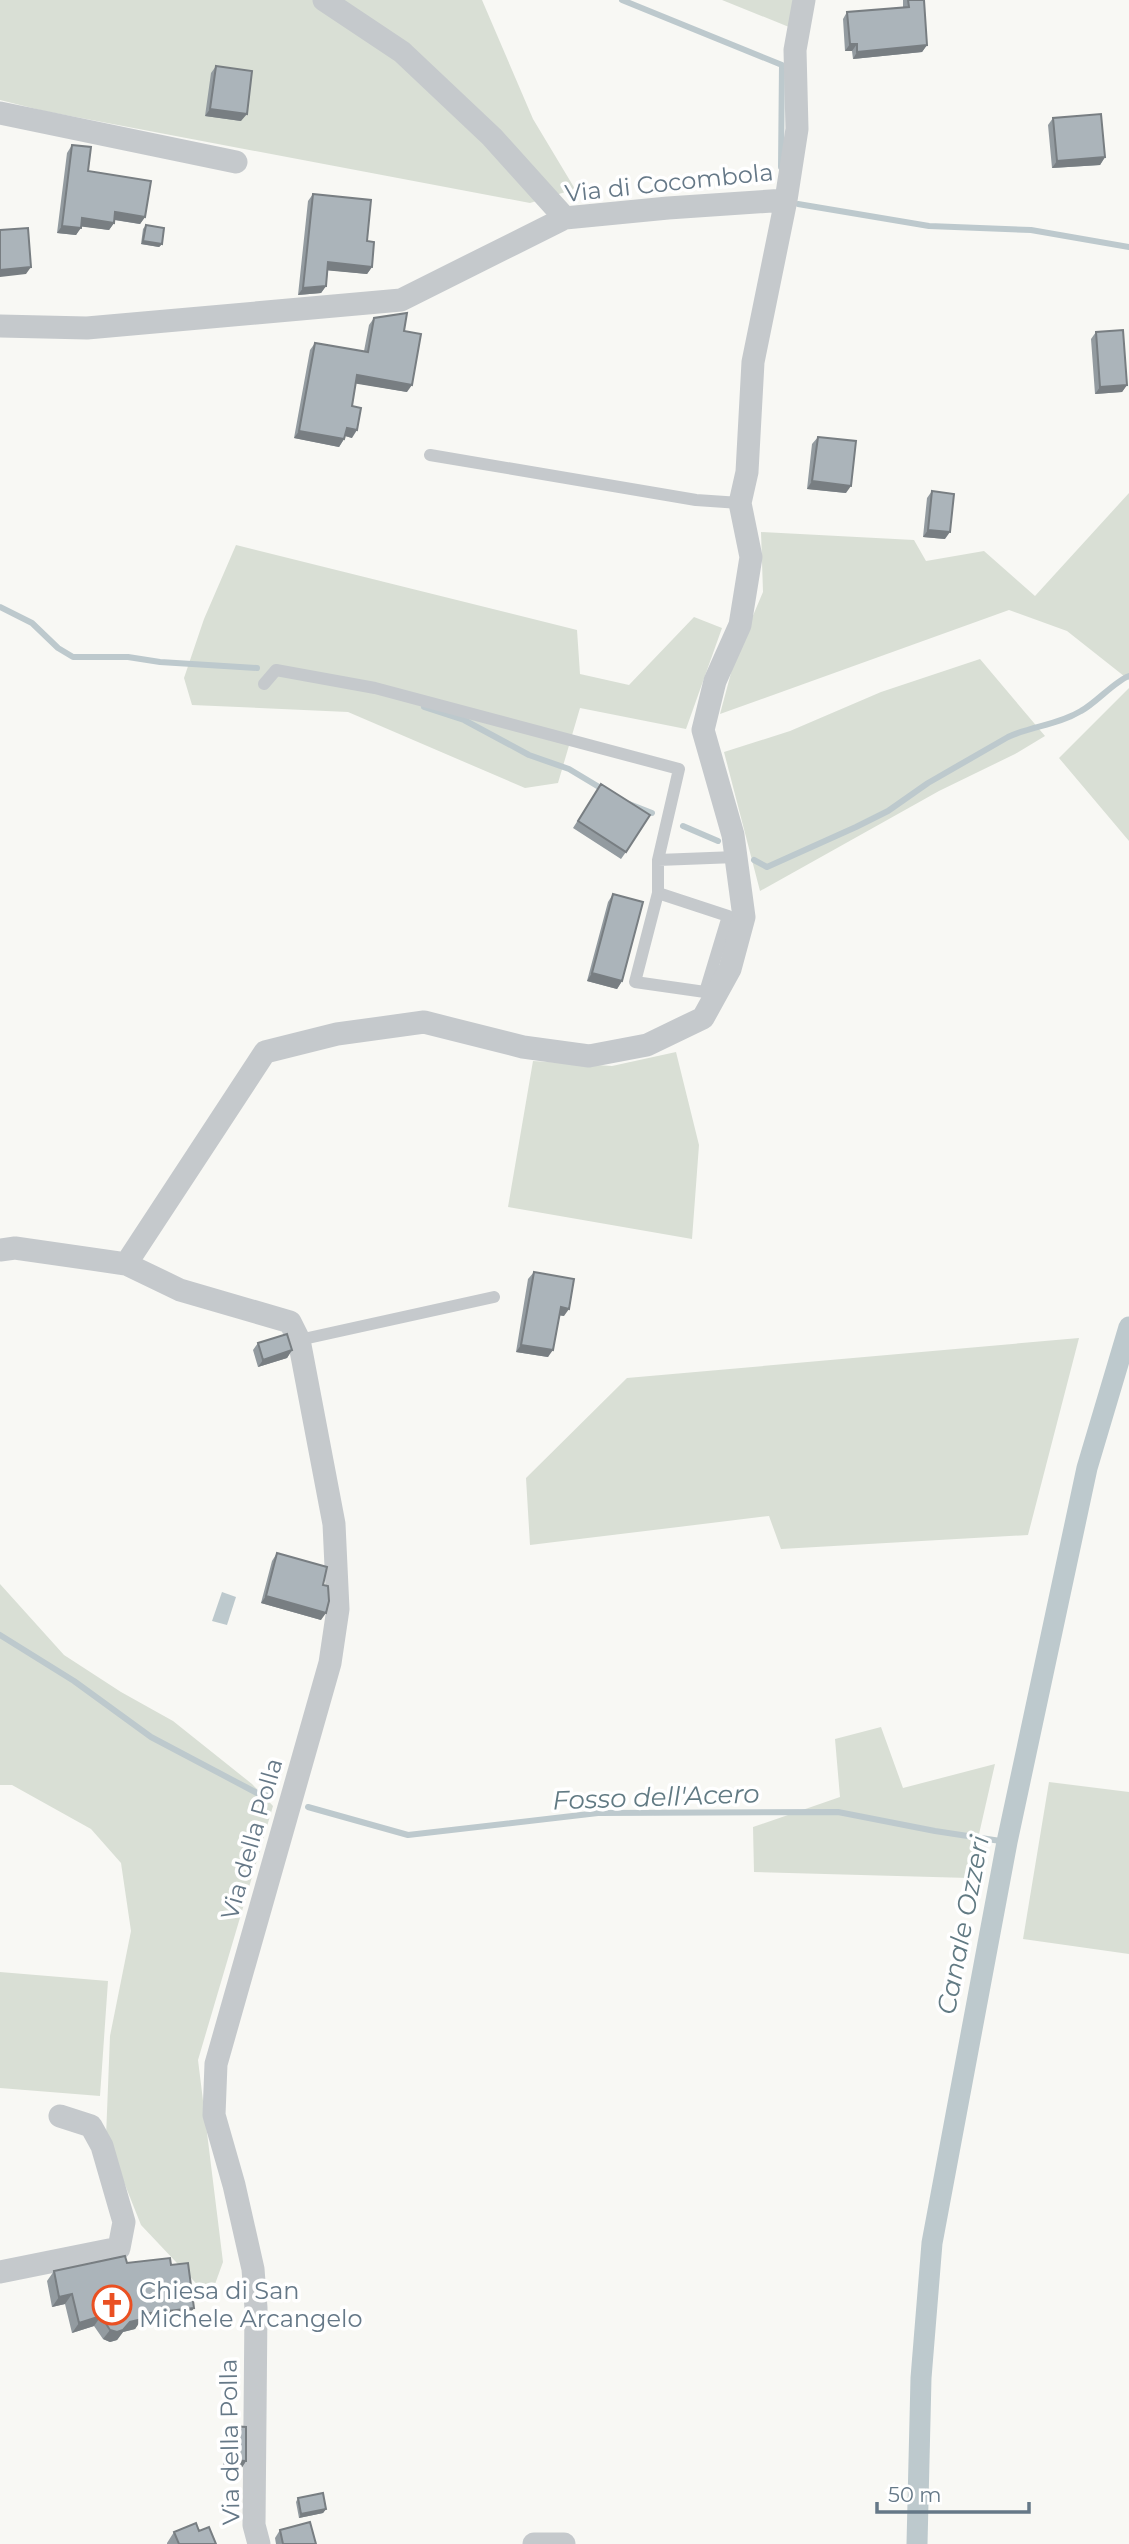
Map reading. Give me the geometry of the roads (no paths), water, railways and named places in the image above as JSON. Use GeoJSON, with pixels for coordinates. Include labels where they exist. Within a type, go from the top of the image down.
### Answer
{"type":"FeatureCollection","features":[{"type":"Feature","properties":{"kind":"street"},"geometry":{"type":"LineString","coordinates":[[324,0],[402,52],[492,136],[565,218]]}},
{"type":"Feature","properties":{"kind":"street","name":"Via di Cocombola"},"geometry":{"type":"LineString","coordinates":[[0,326],[87,328],[401,300],[565,218],[786,200],[797,129],[795,50],[804,0]]}},
{"type":"Feature","properties":{"kind":"street"},"geometry":{"type":"LineString","coordinates":[[0,113],[236,162]]}},
{"type":"Feature","properties":{"kind":"street"},"geometry":{"type":"LineString","coordinates":[[126,1264],[265,1052],[337,1034],[424,1022],[523,1047],[589,1056],[647,1045],[703,1018],[730,969],[744,917],[733,835],[703,730],[715,681],[740,625],[749,571],[751,557],[740,503],[747,472],[753,362],[786,200]]}},
{"type":"Feature","properties":{"kind":"street"},"geometry":{"type":"LineString","coordinates":[[0,1250],[15,1248],[126,1264],[180,1290],[290,1322],[299,1340]]}},
{"type":"Feature","properties":{"kind":"street","name":"Via della Polla"},"geometry":{"type":"LineString","coordinates":[[259,2544],[254,2525],[256,2308],[253,2269],[234,2185],[214,2115],[216,2064],[330,1663],[338,1609],[334,1524],[299,1340]]}},
{"type":"Feature","properties":{"kind":"street"},"geometry":{"type":"LineString","coordinates":[[0,2272],[119,2248],[124,2222],[102,2146],[91,2126],[60,2116]]}},
{"type":"Feature","properties":{"kind":"street"},"geometry":{"type":"LineString","coordinates":[[534,2544],[564,2544]]}},
{"type":"Feature","properties":{"kind":"lane"},"geometry":{"type":"LineString","coordinates":[[430,455],[696,500],[740,503]]}},
{"type":"Feature","properties":{"kind":"lane"},"geometry":{"type":"LineString","coordinates":[[264,684],[276,670],[375,688],[680,769],[658,860],[658,893],[635,982],[705,992],[728,916],[658,893]]}},
{"type":"Feature","properties":{"kind":"lane"},"geometry":{"type":"LineString","coordinates":[[658,860],[736,857]]}},
{"type":"Feature","properties":{"kind":"lane"},"geometry":{"type":"LineString","coordinates":[[299,1340],[494,1297]]}},
{"type":"Feature","properties":{"kind":"waterway"},"geometry":{"type":"LineString","coordinates":[[622,0],[782,65],[781,167]]}},
{"type":"Feature","properties":{"kind":"waterway"},"geometry":{"type":"LineString","coordinates":[[798,204],[929,226],[1031,230],[1129,247]]}},
{"type":"Feature","properties":{"kind":"waterway"},"geometry":{"type":"LineString","coordinates":[[0,607],[32,623],[58,648],[73,657],[128,657],[160,662],[257,668]]}},
{"type":"Feature","properties":{"kind":"waterway"},"geometry":{"type":"LineString","coordinates":[[754,860],[767,867],[856,827],[888,811],[928,783],[1008,737],[1081,711],[1129,676]]}},
{"type":"Feature","properties":{"kind":"waterway"},"geometry":{"type":"LineString","coordinates":[[424,707],[464,720],[529,755],[569,769],[604,790]]}},
{"type":"Feature","properties":{"kind":"waterway"},"geometry":{"type":"LineString","coordinates":[[629,804],[652,813]]}},
{"type":"Feature","properties":{"kind":"waterway"},"geometry":{"type":"LineString","coordinates":[[683,826],[718,841]]}},
{"type":"Feature","properties":{"kind":"waterway","name":"Canale Ozzeri"},"geometry":{"type":"LineString","coordinates":[[917,2544],[921,2378],[932,2243],[1007,1842],[1087,1468],[1129,1327]]}},
{"type":"Feature","properties":{"kind":"waterway","name":"Fosso dell'Acero"},"geometry":{"type":"LineString","coordinates":[[0,1635],[74,1681],[151,1737],[257,1793],[272,1797]]}},
{"type":"Feature","properties":{"kind":"waterway","name":"Fosso dell'Acero"},"geometry":{"type":"LineString","coordinates":[[308,1807],[408,1835],[598,1813],[838,1812],[1007,1842]]}},
{"type":"Feature","properties":{"kind":"place","name":"Chiesa di San Michele Arcangelo"},"geometry":{"type":"Point","coordinates":[112,2305]}}]}
